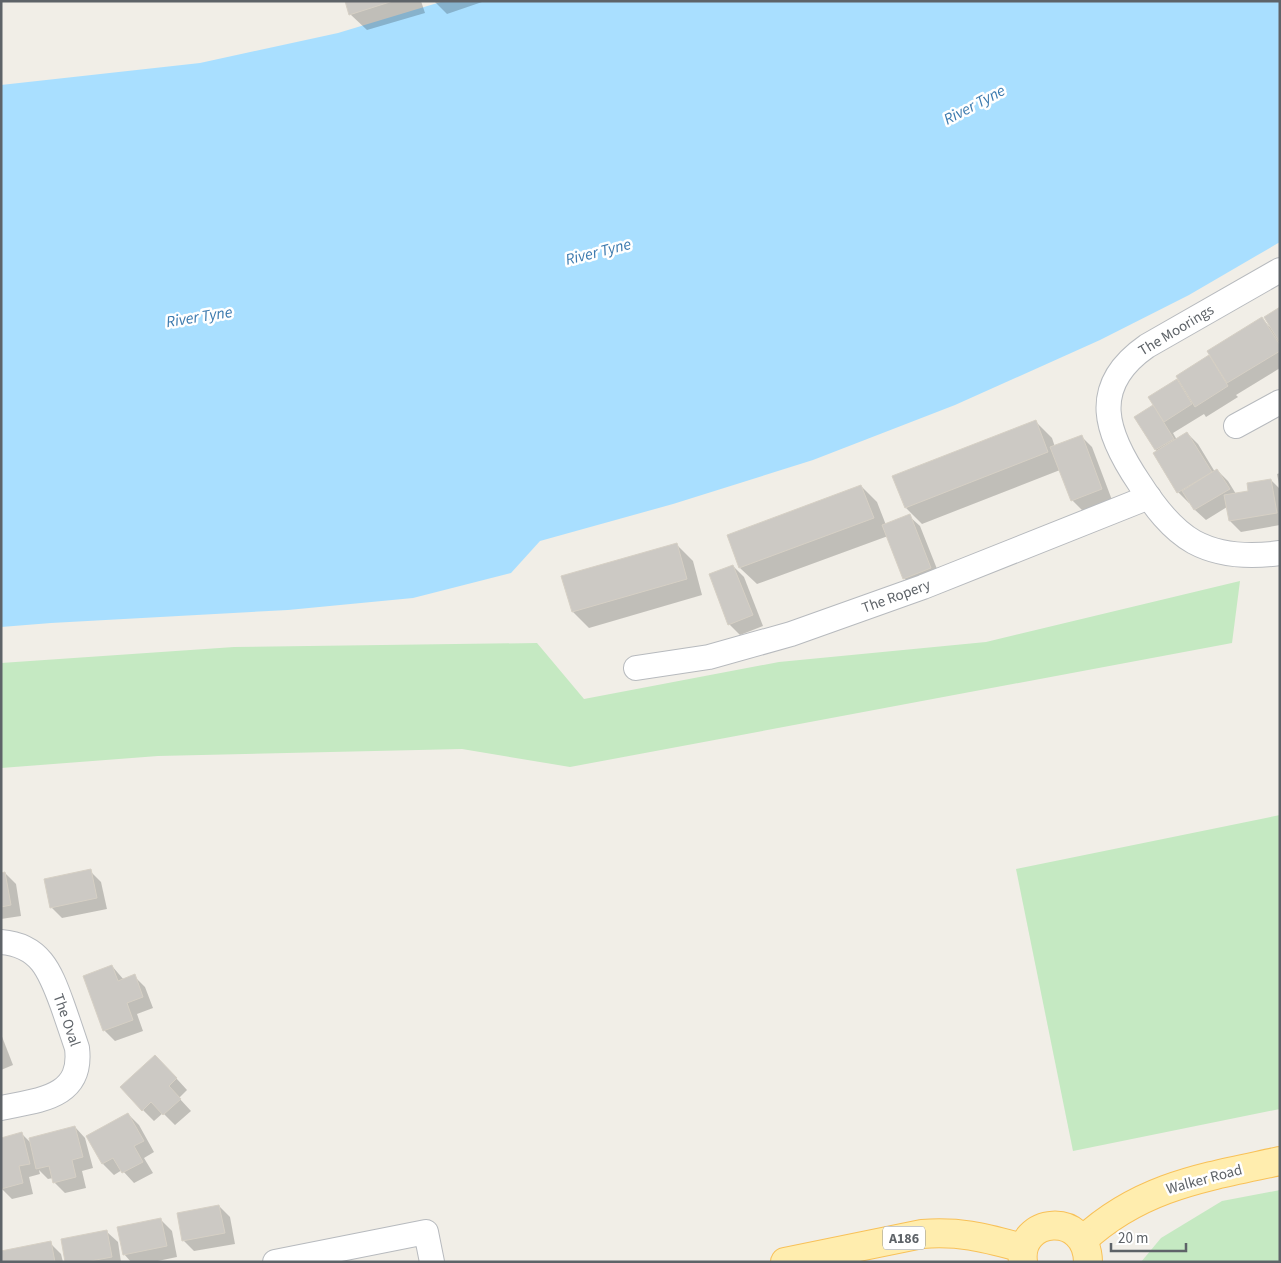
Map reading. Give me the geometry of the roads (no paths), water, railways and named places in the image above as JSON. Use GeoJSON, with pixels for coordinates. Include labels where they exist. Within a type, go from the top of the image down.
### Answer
{"type":"FeatureCollection","features":[{"type":"Feature","properties":{"kind":"main road","name":"Walker Road"},"geometry":{"type":"LineString","coordinates":[[1085,1251],[1097,1227],[1145,1198],[1177,1184],[1280,1161]]}},
{"type":"Feature","properties":{"kind":"main road"},"geometry":{"type":"LineString","coordinates":[[1023,1255],[1032,1234],[1041,1228],[1052,1225],[1070,1228],[1085,1251]]}},
{"type":"Feature","properties":{"kind":"main road","name":"A186"},"geometry":{"type":"LineString","coordinates":[[785,1262],[922,1234],[945,1232],[970,1234],[1023,1255]]}},
{"type":"Feature","properties":{"kind":"street","name":"The Moorings"},"geometry":{"type":"LineString","coordinates":[[1280,270],[1132,356],[1123,367],[1111,392],[1109,404],[1112,432],[1125,462],[1149,498],[1179,531],[1194,542],[1228,553],[1264,555],[1280,552]]}},
{"type":"Feature","properties":{"kind":"street"},"geometry":{"type":"LineString","coordinates":[[1236,426],[1280,402]]}},
{"type":"Feature","properties":{"kind":"street","name":"The Ropery"},"geometry":{"type":"LineString","coordinates":[[636,668],[708,657],[791,634],[923,587],[1149,498]]}},
{"type":"Feature","properties":{"kind":"street","name":"The Oval"},"geometry":{"type":"LineString","coordinates":[[1,942],[16,944],[27,949],[39,958],[46,967],[54,981],[79,1059],[75,1073],[60,1092],[48,1098],[1,1108]]}},
{"type":"Feature","properties":{"kind":"street"},"geometry":{"type":"LineString","coordinates":[[275,1262],[426,1232],[432,1262]]}},
{"type":"Feature","properties":{"kind":"water","name":"River Tyne"},"geometry":{"type":"Polygon","coordinates":[[[444,1],[1280,1],[1280,242],[1189,295],[1100,340],[955,405],[813,460],[673,504],[540,541],[511,573],[413,598],[288,610],[1,627],[1,85],[200,63],[338,33],[444,1]]]}}]}
